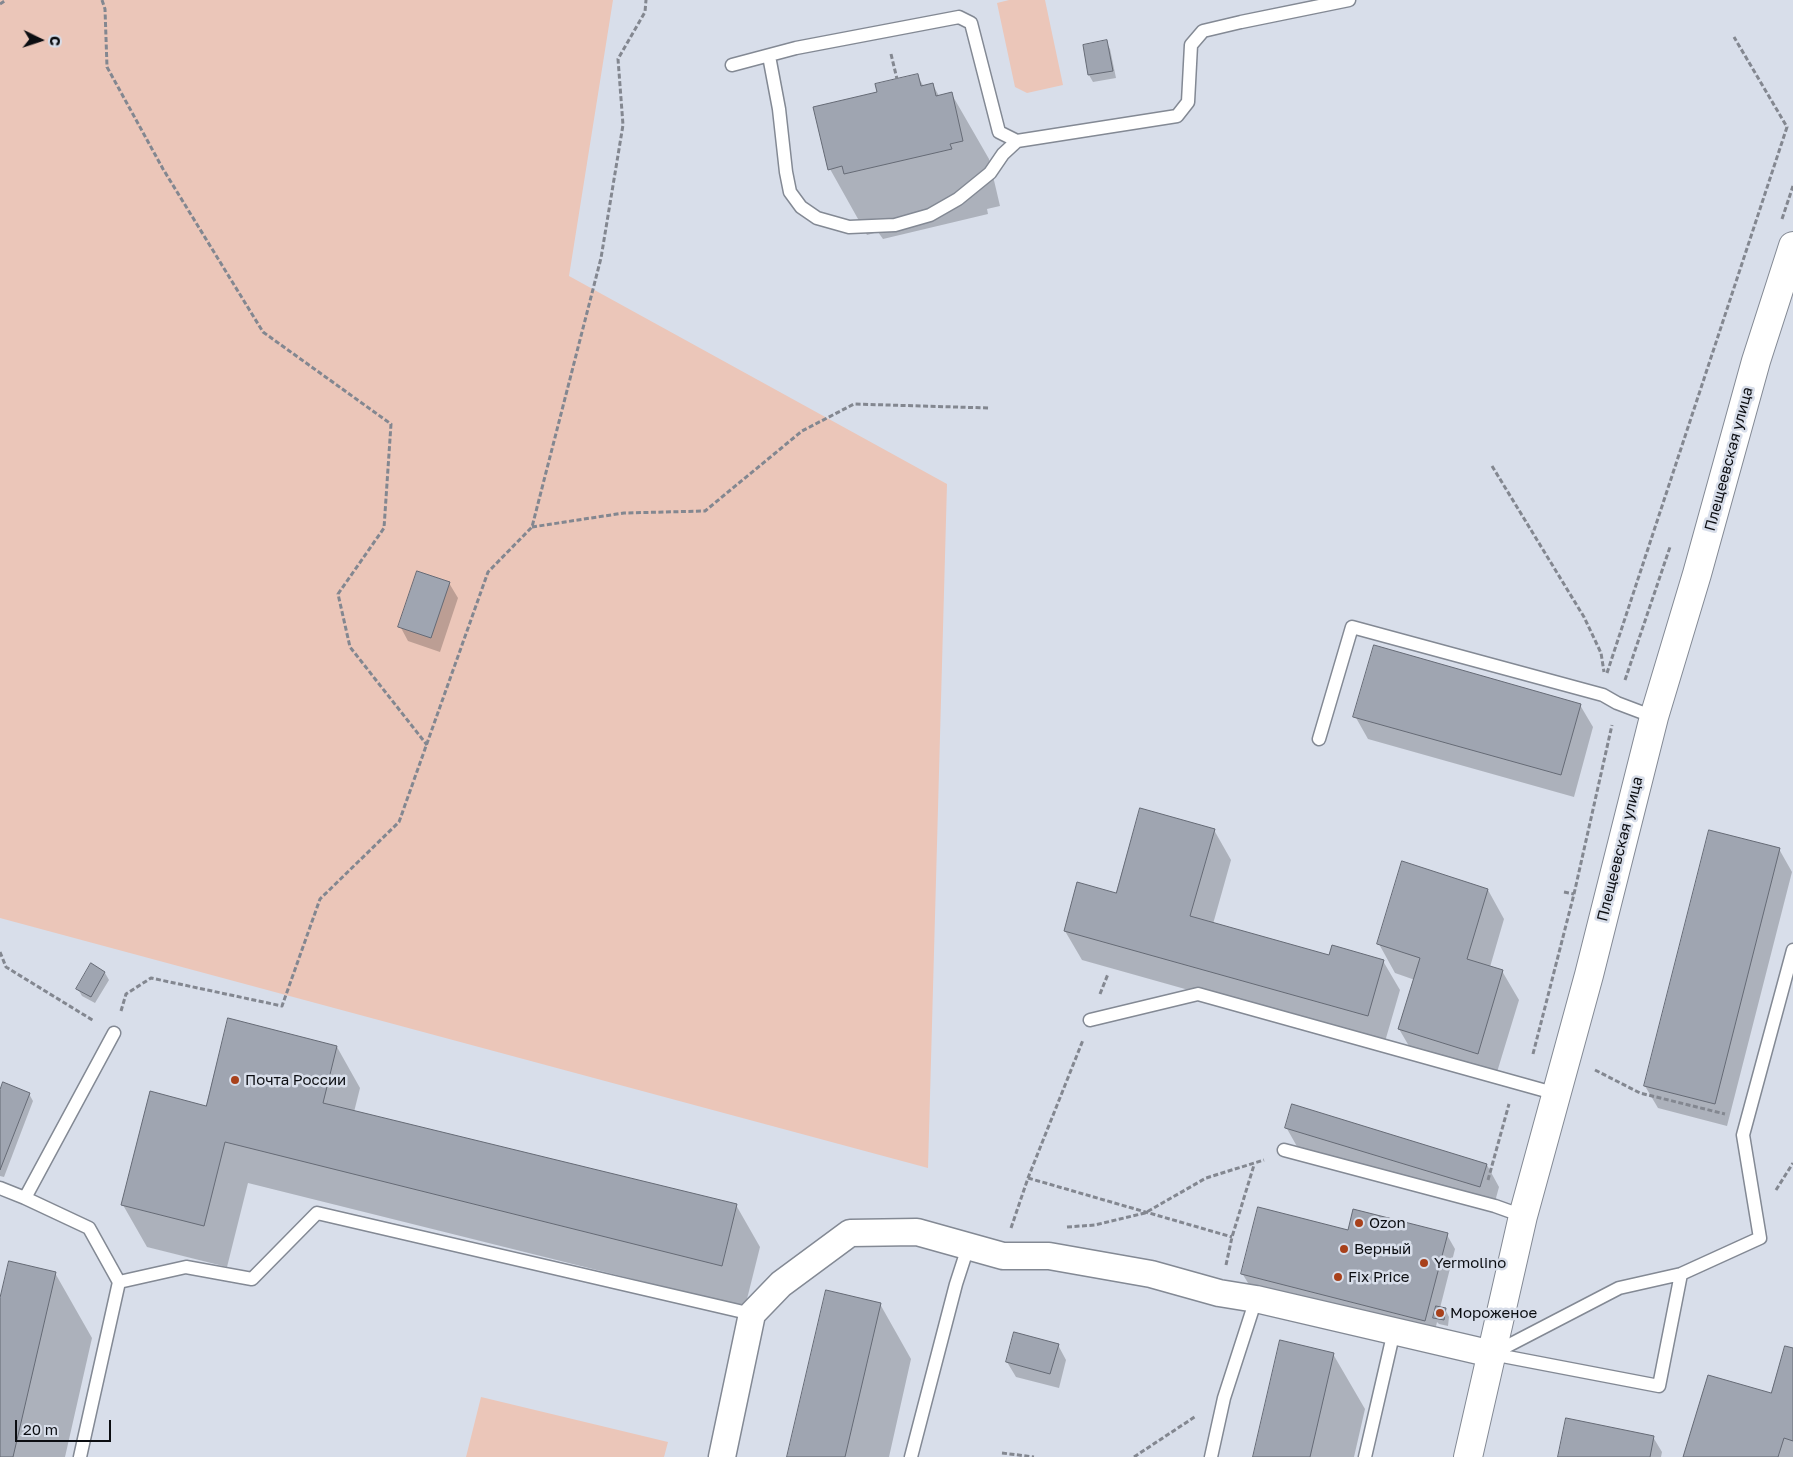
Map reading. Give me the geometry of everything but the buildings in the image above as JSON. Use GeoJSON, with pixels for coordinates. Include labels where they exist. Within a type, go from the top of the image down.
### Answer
{"type":"FeatureCollection","features":[{"type":"Feature","properties":{"kind":"street","name":"Плещеевская улица"},"geometry":{"type":"LineString","coordinates":[[1468,1457],[1524,1216],[1589,975],[1654,717],[1697,574],[1756,361],[1793,246]]}},
{"type":"Feature","properties":{"kind":"street"},"geometry":{"type":"LineString","coordinates":[[722,1457],[752,1314],[780,1284],[850,1232],[917,1232],[1003,1256],[1049,1256],[1151,1274],[1219,1293],[1256,1299],[1492,1354]]}},
{"type":"Feature","properties":{"kind":"lane"},"geometry":{"type":"LineString","coordinates":[[769,56],[779,109],[790,192],[801,207],[818,218],[849,227],[895,225],[930,215],[958,199],[990,172],[1003,154],[1016,142],[1177,116],[1188,102],[1191,45],[1203,31],[1350,0]]}},
{"type":"Feature","properties":{"kind":"lane"},"geometry":{"type":"LineString","coordinates":[[732,65],[796,48],[959,17],[971,23],[1000,132],[1016,142]]}},
{"type":"Feature","properties":{"kind":"lane"},"geometry":{"type":"LineString","coordinates":[[1319,739],[1352,627],[1603,695],[1617,703],[1654,717]]}},
{"type":"Feature","properties":{"kind":"lane"},"geometry":{"type":"LineString","coordinates":[[1492,1354],[1619,1288],[1681,1274],[1760,1238],[1743,1135],[1793,950]]}},
{"type":"Feature","properties":{"kind":"lane"},"geometry":{"type":"LineString","coordinates":[[1090,1020],[1198,994],[1557,1094]]}},
{"type":"Feature","properties":{"kind":"lane"},"geometry":{"type":"LineString","coordinates":[[25,1198],[114,1033]]}},
{"type":"Feature","properties":{"kind":"lane"},"geometry":{"type":"LineString","coordinates":[[1284,1150],[1495,1206],[1524,1216]]}},
{"type":"Feature","properties":{"kind":"lane"},"geometry":{"type":"LineString","coordinates":[[0,1188],[89,1228],[119,1282],[80,1457]]}},
{"type":"Feature","properties":{"kind":"lane"},"geometry":{"type":"LineString","coordinates":[[119,1282],[186,1267],[252,1280],[317,1213],[752,1314]]}},
{"type":"Feature","properties":{"kind":"lane"},"geometry":{"type":"LineString","coordinates":[[911,1457],[956,1284],[968,1247]]}},
{"type":"Feature","properties":{"kind":"lane"},"geometry":{"type":"LineString","coordinates":[[1492,1354],[1659,1386],[1681,1274]]}},
{"type":"Feature","properties":{"kind":"lane"},"geometry":{"type":"LineString","coordinates":[[1211,1457],[1224,1398],[1256,1299]]}},
{"type":"Feature","properties":{"kind":"lane"},"geometry":{"type":"LineString","coordinates":[[1365,1457],[1394,1331]]}},
{"type":"Feature","properties":{"kind":"path"},"geometry":{"type":"LineString","coordinates":[[0,4],[6,0]]}},
{"type":"Feature","properties":{"kind":"path"},"geometry":{"type":"LineString","coordinates":[[102,0],[105,9],[107,67],[163,169],[263,332],[390,424],[384,528],[338,594],[350,647],[427,746]]}},
{"type":"Feature","properties":{"kind":"path"},"geometry":{"type":"LineString","coordinates":[[0,952],[6,967],[114,1033],[126,994],[151,978],[282,1006],[320,899],[399,822],[488,572],[532,527],[601,258],[623,125],[618,59],[645,12],[646,0]]}},
{"type":"Feature","properties":{"kind":"path"},"geometry":{"type":"LineString","coordinates":[[1492,466],[1584,617],[1601,653],[1606,679],[1787,126],[1734,37]]}},
{"type":"Feature","properties":{"kind":"path"},"geometry":{"type":"LineString","coordinates":[[890,48],[897,79]]}},
{"type":"Feature","properties":{"kind":"path"},"geometry":{"type":"LineString","coordinates":[[532,527],[624,513],[705,510],[802,431],[854,404],[989,408]]}},
{"type":"Feature","properties":{"kind":"path"},"geometry":{"type":"LineString","coordinates":[[1564,892],[1574,894]]}},
{"type":"Feature","properties":{"kind":"path"},"geometry":{"type":"LineString","coordinates":[[1008,1234],[1108,974]]}},
{"type":"Feature","properties":{"kind":"path"},"geometry":{"type":"LineString","coordinates":[[1600,1072],[1640,1093],[1747,1119]]}},
{"type":"Feature","properties":{"kind":"path"},"geometry":{"type":"LineString","coordinates":[[1495,1206],[1486,1189],[1511,1097],[1529,1087]]}},
{"type":"Feature","properties":{"kind":"path"},"geometry":{"type":"LineString","coordinates":[[1058,1228],[1095,1225],[1146,1213],[1206,1178],[1254,1164],[1232,1237],[1224,1272]]}},
{"type":"Feature","properties":{"kind":"path"},"geometry":{"type":"LineString","coordinates":[[1028,1178],[1232,1237]]}},
{"type":"Feature","properties":{"kind":"path"},"geometry":{"type":"LineString","coordinates":[[1134,1457],[1224,1398]]}},
{"type":"Feature","properties":{"kind":"path"},"geometry":{"type":"LineString","coordinates":[[1002,1453],[1034,1457]]}},
{"type":"Feature","properties":{"kind":"shaded area"},"geometry":{"type":"Polygon","coordinates":[[[0,0],[613,0],[569,276],[947,484],[928,1168],[0,918],[0,0]]]}},
{"type":"Feature","properties":{"kind":"shaded area"},"geometry":{"type":"Polygon","coordinates":[[[1009,0],[1045,0],[1063,85],[1027,93],[1015,87],[997,3],[1009,0]]]}},
{"type":"Feature","properties":{"kind":"shaded area"},"geometry":{"type":"Polygon","coordinates":[[[481,1397],[668,1442],[664,1457],[466,1457],[481,1397]]]}},
{"type":"Feature","properties":{"kind":"place","name":"Почта России"},"geometry":{"type":"Point","coordinates":[235,1080]}},
{"type":"Feature","properties":{"kind":"place","name":"Ozon"},"geometry":{"type":"Point","coordinates":[1359,1223]}},
{"type":"Feature","properties":{"kind":"place","name":"Верный"},"geometry":{"type":"Point","coordinates":[1344,1249]}},
{"type":"Feature","properties":{"kind":"place","name":"Yermolino"},"geometry":{"type":"Point","coordinates":[1424,1263]}},
{"type":"Feature","properties":{"kind":"place","name":"Fix Price"},"geometry":{"type":"Point","coordinates":[1338,1277]}},
{"type":"Feature","properties":{"kind":"place","name":"Мороженое"},"geometry":{"type":"Point","coordinates":[1440,1313]}}]}
